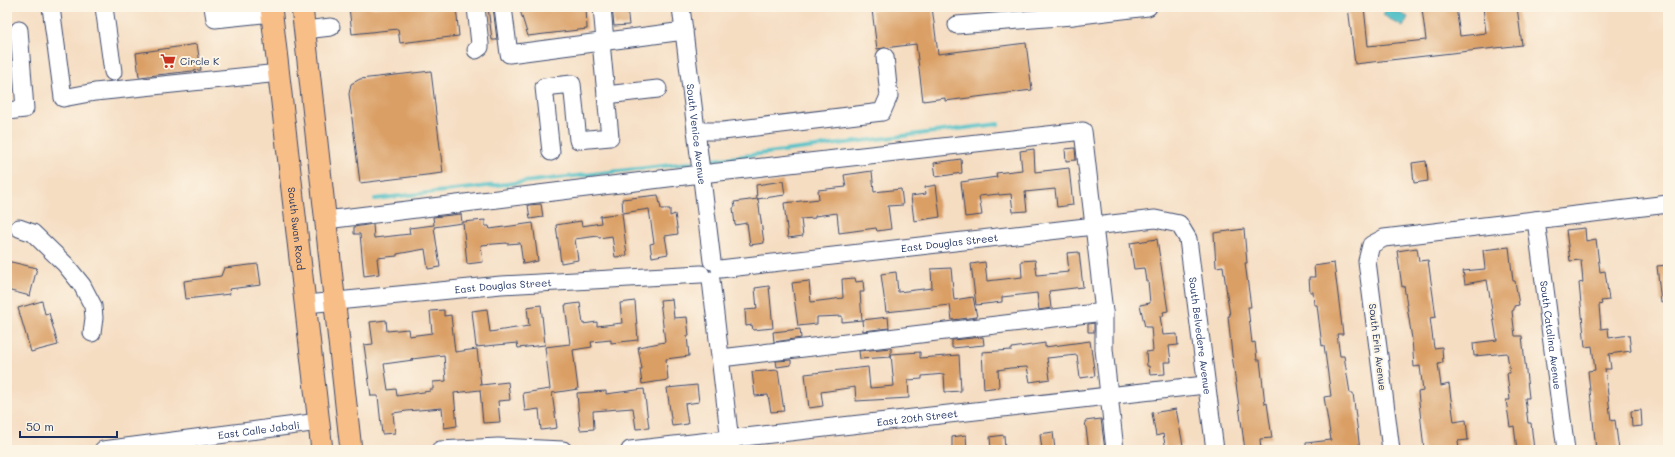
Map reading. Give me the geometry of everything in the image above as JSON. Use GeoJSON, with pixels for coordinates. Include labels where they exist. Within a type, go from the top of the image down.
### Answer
{"type":"FeatureCollection","features":[{"type":"Feature","properties":{"kind":"main road"},"geometry":{"type":"LineString","coordinates":[[302,7],[351,450]]}},
{"type":"Feature","properties":{"kind":"main road","name":"South Swan Road"},"geometry":{"type":"LineString","coordinates":[[272,10],[322,450]]}},
{"type":"Feature","properties":{"kind":"street"},"geometry":{"type":"LineString","coordinates":[[51,7],[63,98],[103,91],[279,73]]}},
{"type":"Feature","properties":{"kind":"street"},"geometry":{"type":"LineString","coordinates":[[104,7],[113,72]]}},
{"type":"Feature","properties":{"kind":"street"},"geometry":{"type":"LineString","coordinates":[[213,7],[215,19],[272,10]]}},
{"type":"Feature","properties":{"kind":"street"},"geometry":{"type":"LineString","coordinates":[[476,7],[480,44],[480,47],[476,50]]}},
{"type":"Feature","properties":{"kind":"street"},"geometry":{"type":"LineString","coordinates":[[503,7],[509,54],[684,31]]}},
{"type":"Feature","properties":{"kind":"street"},"geometry":{"type":"LineString","coordinates":[[551,152],[544,87],[572,84],[578,140],[610,137],[606,95],[602,7]]}},
{"type":"Feature","properties":{"kind":"street","name":"South Venice Avenue"},"geometry":{"type":"LineString","coordinates":[[682,7],[731,445]]}},
{"type":"Feature","properties":{"kind":"street"},"geometry":{"type":"LineString","coordinates":[[957,24],[1072,11],[1148,7]]}},
{"type":"Feature","properties":{"kind":"street"},"geometry":{"type":"LineString","coordinates":[[305,30],[331,27]]}},
{"type":"Feature","properties":{"kind":"street"},"geometry":{"type":"LineString","coordinates":[[7,111],[25,110],[19,30]]}},
{"type":"Feature","properties":{"kind":"street"},"geometry":{"type":"LineString","coordinates":[[696,131],[723,131],[882,112],[889,96],[885,57]]}},
{"type":"Feature","properties":{"kind":"street"},"geometry":{"type":"LineString","coordinates":[[606,95],[658,89]]}},
{"type":"Feature","properties":{"kind":"street"},"geometry":{"type":"LineString","coordinates":[[326,220],[701,174],[1083,131],[1104,312],[1104,349],[1115,450]]}},
{"type":"Feature","properties":{"kind":"street"},"geometry":{"type":"LineString","coordinates":[[1536,220],[1668,204]]}},
{"type":"Feature","properties":{"kind":"street","name":"East Douglas Street"},"geometry":{"type":"LineString","coordinates":[[306,304],[501,285],[711,271],[1155,219],[1181,221]]}},
{"type":"Feature","properties":{"kind":"street","name":"South Erin Avenue"},"geometry":{"type":"LineString","coordinates":[[1391,450],[1367,261],[1372,241],[1384,238],[1536,220]]}},
{"type":"Feature","properties":{"kind":"street","name":"South Catalina Avenue"},"geometry":{"type":"LineString","coordinates":[[1536,220],[1566,450]]}},
{"type":"Feature","properties":{"kind":"street","name":"South Belvedere Avenue"},"geometry":{"type":"LineString","coordinates":[[1181,221],[1188,239],[1215,450]]}},
{"type":"Feature","properties":{"kind":"street"},"geometry":{"type":"LineString","coordinates":[[19,228],[33,233],[65,264],[82,285],[93,306],[94,318],[92,334]]}},
{"type":"Feature","properties":{"kind":"street"},"geometry":{"type":"LineString","coordinates":[[722,358],[1104,312]]}},
{"type":"Feature","properties":{"kind":"street","name":"East 20th Street"},"geometry":{"type":"LineString","coordinates":[[630,450],[731,445],[1108,396],[1206,385]]}},
{"type":"Feature","properties":{"kind":"street","name":"East Calle Jabali"},"geometry":{"type":"LineString","coordinates":[[103,450],[319,422]]}},
{"type":"Feature","properties":{"kind":"street"},"geometry":{"type":"LineString","coordinates":[[440,450],[498,447],[563,450]]}},
{"type":"Feature","properties":{"kind":"water"},"geometry":{"type":"Polygon","coordinates":[[[1387,7],[1408,17],[1403,27],[1383,15],[1387,7]]]}},
{"type":"Feature","properties":{"kind":"building"},"geometry":{"type":"Polygon","coordinates":[[[349,7],[456,7],[459,36],[400,43],[398,29],[352,34],[349,7]]]}},
{"type":"Feature","properties":{"kind":"building"},"geometry":{"type":"Polygon","coordinates":[[[488,7],[493,7],[497,40],[492,40],[488,7]]]}},
{"type":"Feature","properties":{"kind":"building"},"geometry":{"type":"Polygon","coordinates":[[[519,7],[586,7],[587,29],[528,36],[519,7]]]}},
{"type":"Feature","properties":{"kind":"building"},"geometry":{"type":"Polygon","coordinates":[[[612,7],[627,7],[629,25],[614,26],[612,7]]]}},
{"type":"Feature","properties":{"kind":"building"},"geometry":{"type":"Polygon","coordinates":[[[893,7],[932,7],[938,54],[1026,43],[1032,90],[945,101],[945,98],[923,101],[916,44],[877,49],[872,10],[893,7]]]}},
{"type":"Feature","properties":{"kind":"building"},"geometry":{"type":"Polygon","coordinates":[[[1348,7],[1364,7],[1368,46],[1426,40],[1422,9],[1456,7],[1460,36],[1486,33],[1483,7],[1517,7],[1522,45],[1355,64],[1348,7]]]}},
{"type":"Feature","properties":{"kind":"building"},"geometry":{"type":"Polygon","coordinates":[[[11,24],[9,31],[12,76],[7,76],[7,25],[11,24]]]}},
{"type":"Feature","properties":{"kind":"building","name":"Circle K"},"geometry":{"type":"Polygon","coordinates":[[[197,44],[201,70],[139,77],[136,53],[197,44]]]}},
{"type":"Feature","properties":{"kind":"building"},"geometry":{"type":"Polygon","coordinates":[[[431,71],[443,173],[360,183],[349,94],[351,84],[360,79],[431,71]]]}},
{"type":"Feature","properties":{"kind":"building"},"geometry":{"type":"Polygon","coordinates":[[[1075,148],[1076,160],[1066,161],[1065,149],[1075,148]]]}},
{"type":"Feature","properties":{"kind":"building"},"geometry":{"type":"Polygon","coordinates":[[[1034,149],[1035,172],[1069,168],[1073,205],[1057,207],[1055,189],[1025,192],[1027,211],[1013,212],[1011,194],[979,196],[982,215],[965,217],[961,182],[997,177],[996,173],[1022,170],[1020,151],[1034,149]]]}},
{"type":"Feature","properties":{"kind":"building"},"geometry":{"type":"Polygon","coordinates":[[[961,159],[962,173],[936,177],[934,163],[961,159]]]}},
{"type":"Feature","properties":{"kind":"building"},"geometry":{"type":"Polygon","coordinates":[[[1426,161],[1428,181],[1414,183],[1412,163],[1426,161]]]}},
{"type":"Feature","properties":{"kind":"building"},"geometry":{"type":"Polygon","coordinates":[[[872,171],[874,192],[901,189],[903,205],[888,206],[891,229],[877,231],[876,228],[839,233],[837,213],[815,216],[815,218],[801,219],[803,236],[788,238],[784,203],[819,199],[818,190],[846,187],[844,175],[872,171]]]}},
{"type":"Feature","properties":{"kind":"building"},"geometry":{"type":"Polygon","coordinates":[[[783,181],[785,195],[757,199],[756,185],[783,181]]]}},
{"type":"Feature","properties":{"kind":"building"},"geometry":{"type":"Polygon","coordinates":[[[936,185],[940,217],[914,221],[911,196],[926,194],[925,187],[936,185]]]}},
{"type":"Feature","properties":{"kind":"building"},"geometry":{"type":"Polygon","coordinates":[[[658,195],[661,209],[670,209],[670,216],[675,214],[678,234],[665,236],[668,254],[652,257],[650,244],[654,243],[649,209],[623,213],[622,199],[658,195]]]}},
{"type":"Feature","properties":{"kind":"building"},"geometry":{"type":"Polygon","coordinates":[[[758,199],[764,243],[750,245],[747,223],[735,225],[733,208],[735,207],[734,202],[758,199]]]}},
{"type":"Feature","properties":{"kind":"building"},"geometry":{"type":"Polygon","coordinates":[[[541,204],[543,217],[530,219],[528,205],[541,204]]]}},
{"type":"Feature","properties":{"kind":"building"},"geometry":{"type":"Polygon","coordinates":[[[622,213],[627,256],[615,257],[612,236],[599,238],[598,236],[575,239],[578,260],[561,263],[556,225],[581,221],[582,226],[601,223],[600,216],[622,213]]]}},
{"type":"Feature","properties":{"kind":"building"},"geometry":{"type":"Polygon","coordinates":[[[461,214],[462,223],[434,227],[440,267],[428,269],[425,249],[397,254],[397,256],[377,258],[379,274],[364,276],[360,234],[354,234],[354,227],[373,224],[374,238],[410,234],[409,228],[434,225],[433,217],[461,214]]]}},
{"type":"Feature","properties":{"kind":"building"},"geometry":{"type":"Polygon","coordinates":[[[485,220],[485,226],[489,226],[490,229],[533,223],[538,261],[523,264],[520,243],[507,243],[481,245],[483,262],[467,264],[463,222],[485,220]]]}},
{"type":"Feature","properties":{"kind":"building"},"geometry":{"type":"Polygon","coordinates":[[[1585,228],[1586,241],[1596,239],[1600,272],[1605,271],[1609,300],[1601,301],[1602,304],[1599,305],[1601,329],[1608,328],[1609,338],[1629,335],[1631,351],[1609,354],[1611,369],[1605,369],[1611,421],[1615,420],[1619,450],[1596,450],[1588,371],[1595,370],[1592,346],[1585,347],[1579,283],[1583,282],[1581,260],[1570,261],[1566,230],[1585,228]]]}},
{"type":"Feature","properties":{"kind":"building"},"geometry":{"type":"Polygon","coordinates":[[[1244,229],[1247,263],[1245,263],[1251,307],[1248,307],[1252,343],[1255,342],[1257,360],[1260,360],[1265,404],[1267,403],[1272,438],[1260,439],[1261,450],[1245,450],[1232,355],[1228,316],[1230,316],[1223,266],[1216,267],[1214,233],[1244,229]]]}},
{"type":"Feature","properties":{"kind":"building"},"geometry":{"type":"Polygon","coordinates":[[[1157,239],[1168,311],[1163,312],[1164,316],[1160,316],[1163,335],[1177,334],[1178,345],[1169,346],[1171,362],[1164,362],[1165,374],[1150,375],[1149,366],[1147,366],[1146,352],[1153,351],[1151,327],[1145,327],[1140,305],[1150,303],[1148,281],[1146,281],[1144,268],[1134,269],[1130,243],[1157,239]]]}},
{"type":"Feature","properties":{"kind":"building"},"geometry":{"type":"Polygon","coordinates":[[[1509,247],[1513,281],[1515,281],[1519,305],[1514,306],[1514,310],[1512,311],[1515,336],[1522,336],[1529,398],[1525,398],[1528,423],[1531,423],[1534,450],[1517,450],[1514,426],[1510,427],[1506,400],[1510,400],[1507,373],[1510,373],[1507,353],[1474,356],[1473,343],[1497,340],[1487,280],[1465,284],[1463,271],[1485,269],[1483,250],[1509,247]]]}},
{"type":"Feature","properties":{"kind":"building"},"geometry":{"type":"Polygon","coordinates":[[[1417,248],[1419,261],[1428,260],[1436,317],[1430,318],[1434,348],[1442,347],[1443,363],[1438,364],[1441,386],[1449,384],[1454,422],[1466,420],[1468,440],[1458,441],[1459,450],[1424,450],[1418,392],[1423,391],[1420,366],[1414,367],[1412,339],[1397,251],[1417,248]]]}},
{"type":"Feature","properties":{"kind":"building"},"geometry":{"type":"Polygon","coordinates":[[[1079,252],[1083,287],[1049,291],[1051,308],[1039,310],[1037,293],[1002,297],[1002,302],[976,305],[971,264],[985,262],[987,281],[1022,277],[1021,261],[1035,260],[1037,275],[1069,272],[1067,253],[1079,252]]]}},
{"type":"Feature","properties":{"kind":"building"},"geometry":{"type":"Polygon","coordinates":[[[7,261],[37,268],[30,296],[7,290],[7,261]]]}},
{"type":"Feature","properties":{"kind":"building"},"geometry":{"type":"Polygon","coordinates":[[[1334,263],[1343,334],[1337,334],[1340,356],[1344,356],[1350,393],[1353,393],[1360,450],[1306,450],[1306,443],[1331,440],[1324,397],[1331,396],[1324,345],[1322,346],[1317,305],[1314,305],[1313,292],[1310,292],[1309,277],[1315,277],[1314,266],[1334,263]]]}},
{"type":"Feature","properties":{"kind":"building"},"geometry":{"type":"Polygon","coordinates":[[[258,264],[261,285],[229,289],[230,294],[186,299],[184,281],[221,276],[224,268],[258,264]]]}},
{"type":"Feature","properties":{"kind":"building"},"geometry":{"type":"Polygon","coordinates":[[[1668,265],[1668,302],[1661,303],[1657,266],[1668,265]]]}},
{"type":"Feature","properties":{"kind":"building"},"geometry":{"type":"Polygon","coordinates":[[[951,268],[954,300],[973,297],[977,317],[952,320],[950,305],[886,312],[881,274],[896,272],[898,292],[932,288],[931,269],[951,268]]]}},
{"type":"Feature","properties":{"kind":"building"},"geometry":{"type":"Polygon","coordinates":[[[855,278],[856,282],[863,281],[864,292],[860,292],[862,320],[842,322],[842,316],[817,317],[817,324],[798,326],[792,283],[809,281],[811,302],[843,298],[842,279],[855,278]]]}},
{"type":"Feature","properties":{"kind":"building"},"geometry":{"type":"Polygon","coordinates":[[[769,286],[773,328],[753,330],[752,325],[746,326],[745,310],[757,309],[755,288],[769,286]]]}},
{"type":"Feature","properties":{"kind":"building"},"geometry":{"type":"Polygon","coordinates":[[[672,299],[674,318],[687,317],[689,356],[666,359],[668,380],[642,384],[640,369],[642,369],[638,347],[665,342],[660,300],[672,299]]]}},
{"type":"Feature","properties":{"kind":"building"},"geometry":{"type":"Polygon","coordinates":[[[42,301],[45,314],[49,313],[58,345],[31,352],[18,308],[42,301]]]}},
{"type":"Feature","properties":{"kind":"building"},"geometry":{"type":"Polygon","coordinates":[[[635,301],[638,340],[611,343],[611,340],[591,342],[592,347],[573,350],[578,389],[552,393],[557,428],[541,430],[539,409],[525,411],[523,393],[550,389],[545,347],[570,344],[565,305],[580,303],[583,324],[597,322],[597,326],[622,323],[620,303],[635,301]]]}},
{"type":"Feature","properties":{"kind":"building"},"geometry":{"type":"Polygon","coordinates":[[[541,305],[545,345],[518,348],[517,343],[476,347],[472,311],[487,309],[490,332],[529,326],[527,307],[541,305]]]}},
{"type":"Feature","properties":{"kind":"building"},"geometry":{"type":"Polygon","coordinates":[[[444,310],[444,316],[451,315],[455,352],[477,349],[481,385],[508,382],[510,400],[498,401],[500,422],[483,423],[480,390],[454,393],[457,426],[444,428],[442,408],[407,411],[393,413],[395,433],[382,434],[378,396],[371,396],[364,345],[373,344],[370,322],[386,320],[387,331],[408,329],[409,336],[432,333],[430,311],[444,310]],[[444,355],[384,364],[388,390],[396,389],[397,396],[430,391],[430,389],[433,389],[433,382],[446,381],[444,355]]]}},
{"type":"Feature","properties":{"kind":"building"},"geometry":{"type":"Polygon","coordinates":[[[888,317],[889,328],[863,331],[862,320],[888,317]]]}},
{"type":"Feature","properties":{"kind":"building"},"geometry":{"type":"Polygon","coordinates":[[[1094,323],[1094,332],[1088,332],[1088,324],[1094,323]]]}},
{"type":"Feature","properties":{"kind":"building"},"geometry":{"type":"Polygon","coordinates":[[[800,329],[801,338],[774,342],[773,332],[800,329]]]}},
{"type":"Feature","properties":{"kind":"building"},"geometry":{"type":"Polygon","coordinates":[[[983,337],[984,345],[952,348],[952,340],[983,337]]]}},
{"type":"Feature","properties":{"kind":"building"},"geometry":{"type":"Polygon","coordinates":[[[1090,341],[1095,376],[1080,378],[1077,355],[1047,358],[1050,379],[1030,382],[1027,367],[1010,368],[998,370],[999,387],[984,389],[982,352],[1012,350],[1012,348],[1045,343],[1045,347],[1090,341]]]}},
{"type":"Feature","properties":{"kind":"building"},"geometry":{"type":"Polygon","coordinates":[[[891,348],[891,357],[860,359],[859,351],[891,348]]]}},
{"type":"Feature","properties":{"kind":"building"},"geometry":{"type":"Polygon","coordinates":[[[920,352],[920,358],[959,355],[961,391],[945,392],[944,374],[922,376],[922,379],[908,380],[909,398],[856,401],[855,387],[821,392],[823,406],[809,408],[805,374],[868,367],[870,388],[894,386],[891,354],[920,352]]]}},
{"type":"Feature","properties":{"kind":"building"},"geometry":{"type":"Polygon","coordinates":[[[791,360],[791,365],[777,367],[776,361],[791,360]]]}},
{"type":"Feature","properties":{"kind":"building"},"geometry":{"type":"Polygon","coordinates":[[[778,370],[784,411],[771,412],[768,395],[755,396],[752,372],[778,370]]]}},
{"type":"Feature","properties":{"kind":"building"},"geometry":{"type":"Polygon","coordinates":[[[697,385],[699,402],[685,404],[688,424],[672,426],[667,388],[697,385]]]}},
{"type":"Feature","properties":{"kind":"building"},"geometry":{"type":"Polygon","coordinates":[[[644,389],[649,428],[636,429],[633,408],[593,411],[594,429],[580,430],[577,393],[606,391],[606,394],[644,389]]]}},
{"type":"Feature","properties":{"kind":"building"},"geometry":{"type":"Polygon","coordinates":[[[1176,409],[1183,445],[1166,449],[1163,434],[1156,436],[1152,413],[1176,409]]]}},
{"type":"Feature","properties":{"kind":"building"},"geometry":{"type":"Polygon","coordinates":[[[1641,410],[1642,426],[1632,427],[1631,411],[1641,410]]]}},
{"type":"Feature","properties":{"kind":"building"},"geometry":{"type":"Polygon","coordinates":[[[1101,419],[1105,450],[1089,450],[1085,421],[1101,419]]]}},
{"type":"Feature","properties":{"kind":"building"},"geometry":{"type":"Polygon","coordinates":[[[1053,432],[1055,450],[1042,450],[1040,434],[1053,432]]]}},
{"type":"Feature","properties":{"kind":"building"},"geometry":{"type":"Polygon","coordinates":[[[966,435],[967,450],[952,450],[952,437],[966,435]]]}},
{"type":"Feature","properties":{"kind":"building"},"geometry":{"type":"Polygon","coordinates":[[[1004,435],[1005,450],[991,450],[990,437],[1004,435]]]}},
{"type":"Feature","properties":{"kind":"waterway"},"geometry":{"type":"LineString","coordinates":[[704,161],[998,124]]}},
{"type":"Feature","properties":{"kind":"waterway"},"geometry":{"type":"LineString","coordinates":[[375,199],[697,162]]}},
{"type":"Feature","properties":{"kind":"place","name":"Circle K"},"geometry":{"type":"Point","coordinates":[168,61]}}]}
